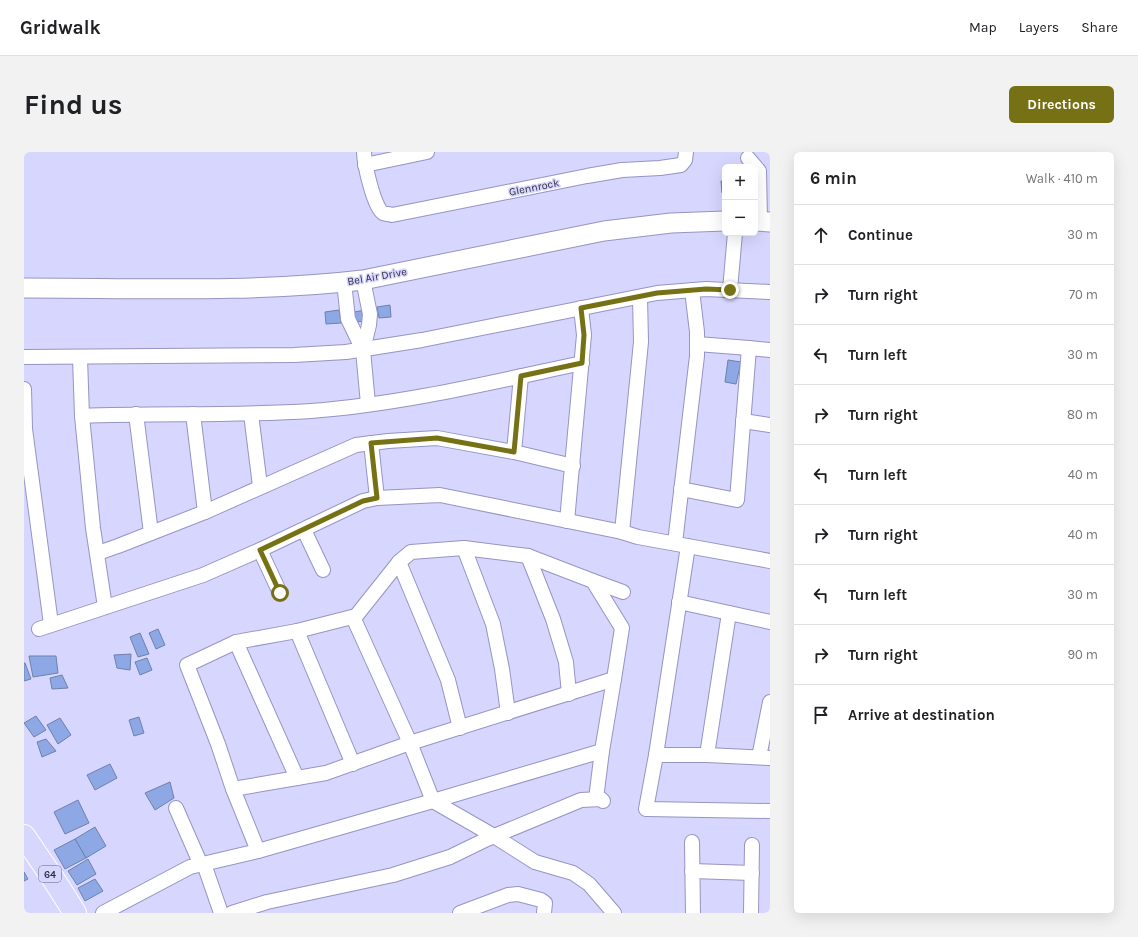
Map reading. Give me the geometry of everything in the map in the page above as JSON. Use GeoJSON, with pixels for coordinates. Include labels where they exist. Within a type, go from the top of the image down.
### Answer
{"type":"FeatureCollection","features":[{"type":"Feature","properties":{"kind":"main road","name":"64"},"geometry":{"type":"LineString","coordinates":[[24,836],[75,913]]}},
{"type":"Feature","properties":{"kind":"street"},"geometry":{"type":"LineString","coordinates":[[364,158],[427,152]]}},
{"type":"Feature","properties":{"kind":"street","name":"Glennrock"},"geometry":{"type":"LineString","coordinates":[[364,158],[377,207],[383,213],[392,215],[622,170],[660,168],[680,164],[686,156]]}},
{"type":"Feature","properties":{"kind":"street"},"geometry":{"type":"LineString","coordinates":[[746,159],[758,171],[762,221]]}},
{"type":"Feature","properties":{"kind":"street","name":"Bel Air Drive"},"geometry":{"type":"LineString","coordinates":[[24,288],[205,288],[284,286],[344,282],[364,280],[604,231],[671,224],[722,221]]}},
{"type":"Feature","properties":{"kind":"street"},"geometry":{"type":"LineString","coordinates":[[730,290],[735,236]]}},
{"type":"Feature","properties":{"kind":"street"},"geometry":{"type":"LineString","coordinates":[[364,280],[370,314],[363,350],[368,404]]}},
{"type":"Feature","properties":{"kind":"street"},"geometry":{"type":"LineString","coordinates":[[344,282],[348,319],[363,350]]}},
{"type":"Feature","properties":{"kind":"street"},"geometry":{"type":"LineString","coordinates":[[24,357],[80,358],[294,355],[363,350],[422,340],[657,293],[706,289],[770,292]]}},
{"type":"Feature","properties":{"kind":"street"},"geometry":{"type":"LineString","coordinates":[[692,290],[697,332],[697,356],[681,489],[679,602],[656,755],[646,809],[770,811]]}},
{"type":"Feature","properties":{"kind":"street"},"geometry":{"type":"LineString","coordinates":[[622,532],[641,342],[640,297]]}},
{"type":"Feature","properties":{"kind":"street"},"geometry":{"type":"LineString","coordinates":[[567,521],[584,335],[581,308]]}},
{"type":"Feature","properties":{"kind":"street"},"geometry":{"type":"LineString","coordinates":[[697,344],[770,350]]}},
{"type":"Feature","properties":{"kind":"street"},"geometry":{"type":"LineString","coordinates":[[681,489],[737,500],[749,348]]}},
{"type":"Feature","properties":{"kind":"street"},"geometry":{"type":"LineString","coordinates":[[80,358],[82,416],[94,528],[106,607]]}},
{"type":"Feature","properties":{"kind":"street"},"geometry":{"type":"LineString","coordinates":[[82,416],[136,414],[251,414],[368,404],[400,400],[582,363]]}},
{"type":"Feature","properties":{"kind":"street"},"geometry":{"type":"LineString","coordinates":[[514,452],[521,376]]}},
{"type":"Feature","properties":{"kind":"street"},"geometry":{"type":"LineString","coordinates":[[24,389],[25,429],[45,626],[203,576],[304,530],[363,501],[377,498],[440,495],[622,532],[638,537],[770,561]]}},
{"type":"Feature","properties":{"kind":"street"},"geometry":{"type":"LineString","coordinates":[[136,414],[151,533]]}},
{"type":"Feature","properties":{"kind":"street"},"geometry":{"type":"LineString","coordinates":[[193,414],[205,512]]}},
{"type":"Feature","properties":{"kind":"street"},"geometry":{"type":"LineString","coordinates":[[251,414],[260,486]]}},
{"type":"Feature","properties":{"kind":"street"},"geometry":{"type":"LineString","coordinates":[[743,421],[770,425]]}},
{"type":"Feature","properties":{"kind":"street"},"geometry":{"type":"LineString","coordinates":[[98,553],[205,512],[260,486],[356,445],[437,438],[514,452],[573,466]]}},
{"type":"Feature","properties":{"kind":"street"},"geometry":{"type":"LineString","coordinates":[[371,443],[377,498]]}},
{"type":"Feature","properties":{"kind":"street"},"geometry":{"type":"LineString","coordinates":[[304,530],[323,570]]}},
{"type":"Feature","properties":{"kind":"street"},"geometry":{"type":"LineString","coordinates":[[464,548],[493,624],[502,669],[508,713]]}},
{"type":"Feature","properties":{"kind":"street"},"geometry":{"type":"LineString","coordinates":[[258,851],[233,789],[218,744],[187,665],[236,642],[297,631],[356,616],[399,562],[411,552],[464,548],[528,556],[623,592]]}},
{"type":"Feature","properties":{"kind":"street"},"geometry":{"type":"LineString","coordinates":[[260,550],[280,593]]}},
{"type":"Feature","properties":{"kind":"street"},"geometry":{"type":"LineString","coordinates":[[528,556],[553,619],[566,662],[569,694]]}},
{"type":"Feature","properties":{"kind":"street"},"geometry":{"type":"LineString","coordinates":[[399,562],[448,680],[460,728]]}},
{"type":"Feature","properties":{"kind":"street"},"geometry":{"type":"LineString","coordinates":[[232,913],[267,902],[393,875],[450,857],[494,836],[581,800],[599,800],[602,751],[622,628],[593,581]]}},
{"type":"Feature","properties":{"kind":"street"},"geometry":{"type":"LineString","coordinates":[[679,602],[770,622]]}},
{"type":"Feature","properties":{"kind":"street"},"geometry":{"type":"LineString","coordinates":[[707,755],[729,613]]}},
{"type":"Feature","properties":{"kind":"street"},"geometry":{"type":"LineString","coordinates":[[353,617],[410,743],[433,801],[494,836],[535,862],[573,873],[589,884],[614,913]]}},
{"type":"Feature","properties":{"kind":"street"},"geometry":{"type":"LineString","coordinates":[[297,631],[353,764]]}},
{"type":"Feature","properties":{"kind":"street"},"geometry":{"type":"LineString","coordinates":[[236,642],[297,778]]}},
{"type":"Feature","properties":{"kind":"street"},"geometry":{"type":"LineString","coordinates":[[233,789],[326,773],[410,743],[614,679]]}},
{"type":"Feature","properties":{"kind":"street"},"geometry":{"type":"LineString","coordinates":[[656,755],[764,757],[770,702]]}},
{"type":"Feature","properties":{"kind":"street"},"geometry":{"type":"LineString","coordinates":[[102,913],[190,867],[258,851],[602,751]]}},
{"type":"Feature","properties":{"kind":"street"},"geometry":{"type":"LineString","coordinates":[[176,808],[202,864],[221,913]]}},
{"type":"Feature","properties":{"kind":"street"},"geometry":{"type":"LineString","coordinates":[[692,842],[693,913]]}},
{"type":"Feature","properties":{"kind":"street"},"geometry":{"type":"LineString","coordinates":[[751,913],[752,846]]}},
{"type":"Feature","properties":{"kind":"street"},"geometry":{"type":"LineString","coordinates":[[692,871],[752,873]]}},
{"type":"Feature","properties":{"kind":"street"},"geometry":{"type":"LineString","coordinates":[[460,913],[508,895],[518,894],[541,900],[545,903],[544,913]]}},
{"type":"Feature","properties":{"kind":"building"},"geometry":{"type":"Polygon","coordinates":[[[390,305],[391,317],[379,318],[377,307],[390,305]]]}},
{"type":"Feature","properties":{"kind":"building"},"geometry":{"type":"Polygon","coordinates":[[[339,310],[341,323],[326,324],[325,312],[339,310]]]}},
{"type":"Feature","properties":{"kind":"building"},"geometry":{"type":"Polygon","coordinates":[[[365,310],[366,321],[355,322],[354,312],[365,310]]]}},
{"type":"Feature","properties":{"kind":"building"},"geometry":{"type":"Polygon","coordinates":[[[728,360],[741,362],[736,384],[725,382],[728,360]]]}},
{"type":"Feature","properties":{"kind":"building"},"geometry":{"type":"Polygon","coordinates":[[[158,629],[165,645],[156,649],[149,633],[158,629]]]}},
{"type":"Feature","properties":{"kind":"building"},"geometry":{"type":"Polygon","coordinates":[[[140,633],[149,654],[138,657],[130,637],[140,633]]]}},
{"type":"Feature","properties":{"kind":"building"},"geometry":{"type":"Polygon","coordinates":[[[131,654],[130,670],[117,668],[114,655],[131,654]]]}},
{"type":"Feature","properties":{"kind":"building"},"geometry":{"type":"Polygon","coordinates":[[[29,656],[56,656],[58,673],[33,677],[29,656]]]}},
{"type":"Feature","properties":{"kind":"building"},"geometry":{"type":"Polygon","coordinates":[[[147,658],[152,670],[140,675],[135,662],[147,658]]]}},
{"type":"Feature","properties":{"kind":"building"},"geometry":{"type":"Polygon","coordinates":[[[24,663],[31,679],[24,681],[24,663]]]}},
{"type":"Feature","properties":{"kind":"building"},"geometry":{"type":"Polygon","coordinates":[[[62,675],[68,688],[52,689],[50,678],[62,675]]]}},
{"type":"Feature","properties":{"kind":"building"},"geometry":{"type":"Polygon","coordinates":[[[36,716],[46,730],[34,737],[24,723],[36,716]]]}},
{"type":"Feature","properties":{"kind":"building"},"geometry":{"type":"Polygon","coordinates":[[[139,717],[144,733],[134,736],[129,720],[139,717]]]}},
{"type":"Feature","properties":{"kind":"building"},"geometry":{"type":"Polygon","coordinates":[[[60,718],[71,735],[58,744],[47,725],[60,718]]]}},
{"type":"Feature","properties":{"kind":"building"},"geometry":{"type":"Polygon","coordinates":[[[46,739],[56,751],[42,757],[37,742],[46,739]]]}},
{"type":"Feature","properties":{"kind":"building"},"geometry":{"type":"Polygon","coordinates":[[[110,764],[117,778],[95,790],[87,775],[110,764]]]}},
{"type":"Feature","properties":{"kind":"building"},"geometry":{"type":"Polygon","coordinates":[[[170,782],[174,798],[155,810],[145,793],[170,782]]]}},
{"type":"Feature","properties":{"kind":"building"},"geometry":{"type":"Polygon","coordinates":[[[78,800],[89,823],[65,834],[54,812],[78,800]]]}},
{"type":"Feature","properties":{"kind":"building"},"geometry":{"type":"Polygon","coordinates":[[[95,827],[106,846],[86,858],[75,839],[95,827]]]}},
{"type":"Feature","properties":{"kind":"building"},"geometry":{"type":"Polygon","coordinates":[[[75,839],[86,858],[65,869],[54,850],[75,839]]]}},
{"type":"Feature","properties":{"kind":"building"},"geometry":{"type":"Polygon","coordinates":[[[88,859],[96,874],[77,885],[68,871],[88,859]]]}},
{"type":"Feature","properties":{"kind":"building"},"geometry":{"type":"Polygon","coordinates":[[[24,872],[28,879],[24,881],[24,872]]]}},
{"type":"Feature","properties":{"kind":"building"},"geometry":{"type":"Polygon","coordinates":[[[95,879],[103,891],[85,901],[78,888],[95,879]]]}},
{"type":"Feature","properties":{"kind":"route"},"geometry":{"type":"LineString","coordinates":[[280,593],[260,550],[363,501],[377,498],[371,443],[437,438],[514,452],[521,376],[582,363],[584,335],[581,308],[657,293],[706,289],[730,290]]}}]}
